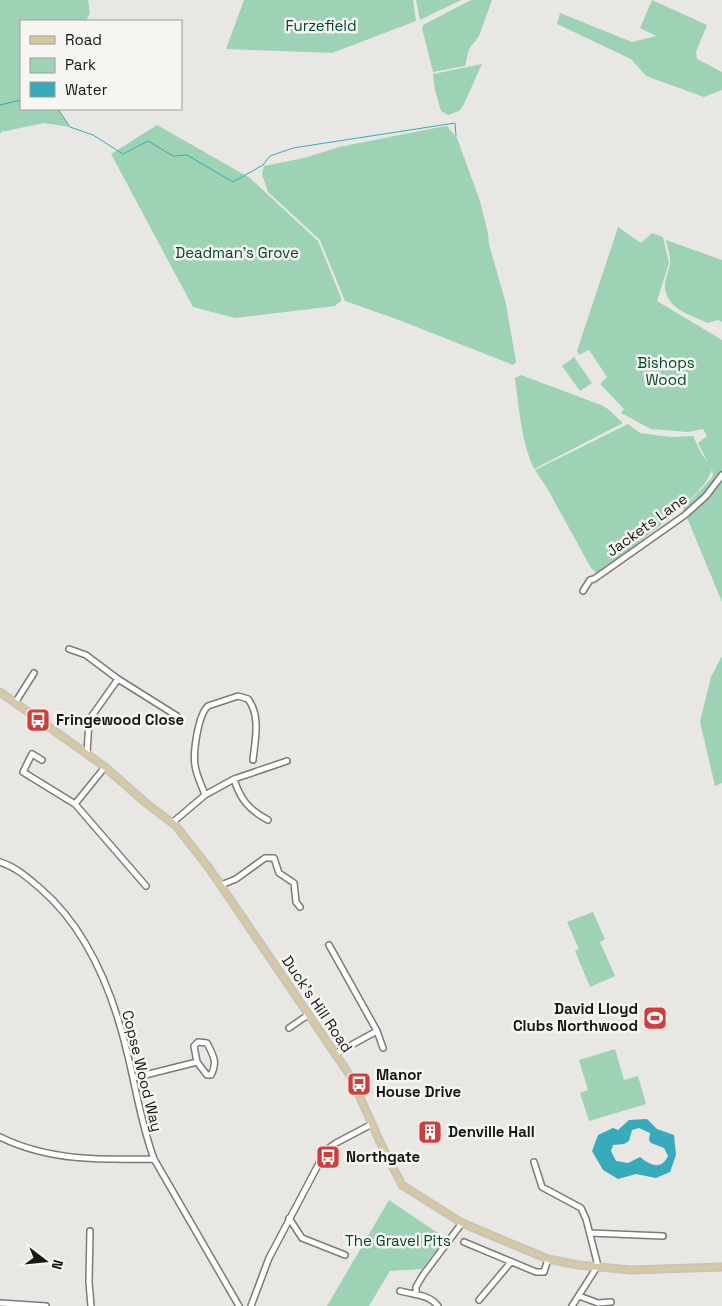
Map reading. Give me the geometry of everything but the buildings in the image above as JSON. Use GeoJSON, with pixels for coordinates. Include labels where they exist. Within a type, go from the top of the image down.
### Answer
{"type":"FeatureCollection","features":[{"type":"Feature","properties":{"kind":"main road","name":"Duck's Hill Road"},"geometry":{"type":"LineString","coordinates":[[0,692],[105,767],[146,803],[172,822],[187,840],[221,885],[351,1077],[402,1185],[462,1223],[548,1259],[631,1270],[722,1267]]}},
{"type":"Feature","properties":{"kind":"street","name":"Jackets Lane"},"geometry":{"type":"LineString","coordinates":[[583,591],[590,580],[685,515],[706,496],[722,476]]}},
{"type":"Feature","properties":{"kind":"street"},"geometry":{"type":"LineString","coordinates":[[69,649],[86,655],[118,679],[177,716]]}},
{"type":"Feature","properties":{"kind":"street"},"geometry":{"type":"LineString","coordinates":[[15,703],[34,673]]}},
{"type":"Feature","properties":{"kind":"street"},"geometry":{"type":"LineString","coordinates":[[87,754],[89,720],[118,679]]}},
{"type":"Feature","properties":{"kind":"street"},"geometry":{"type":"LineString","coordinates":[[205,795],[195,767],[194,751],[205,708],[238,696],[248,699],[254,710],[256,726],[253,760]]}},
{"type":"Feature","properties":{"kind":"street"},"geometry":{"type":"LineString","coordinates":[[42,760],[32,754],[23,772],[75,804],[146,886]]}},
{"type":"Feature","properties":{"kind":"street"},"geometry":{"type":"LineString","coordinates":[[172,822],[205,795],[234,780],[287,761]]}},
{"type":"Feature","properties":{"kind":"street"},"geometry":{"type":"LineString","coordinates":[[75,804],[105,767]]}},
{"type":"Feature","properties":{"kind":"street"},"geometry":{"type":"LineString","coordinates":[[234,780],[239,794],[255,813],[268,820]]}},
{"type":"Feature","properties":{"kind":"street"},"geometry":{"type":"LineString","coordinates":[[221,885],[236,879],[265,858],[274,858],[279,873],[294,883],[296,902],[300,907]]}},
{"type":"Feature","properties":{"kind":"street","name":"Copse Wood Way"},"geometry":{"type":"LineString","coordinates":[[0,862],[17,869],[56,902],[90,950],[104,982],[127,1051],[144,1133],[154,1160],[240,1306]]}},
{"type":"Feature","properties":{"kind":"street"},"geometry":{"type":"LineString","coordinates":[[329,945],[377,1031],[383,1048]]}},
{"type":"Feature","properties":{"kind":"street"},"geometry":{"type":"LineString","coordinates":[[289,1028],[308,1015]]}},
{"type":"Feature","properties":{"kind":"street"},"geometry":{"type":"LineString","coordinates":[[335,1054],[377,1031]]}},
{"type":"Feature","properties":{"kind":"street"},"geometry":{"type":"LineString","coordinates":[[198,1042],[207,1043],[215,1061],[211,1075],[207,1075],[197,1062],[194,1046],[198,1042]]}},
{"type":"Feature","properties":{"kind":"street"},"geometry":{"type":"LineString","coordinates":[[132,1078],[197,1062]]}},
{"type":"Feature","properties":{"kind":"street"},"geometry":{"type":"LineString","coordinates":[[251,1306],[268,1258],[326,1150],[336,1142],[372,1124]]}},
{"type":"Feature","properties":{"kind":"street"},"geometry":{"type":"LineString","coordinates":[[0,1138],[50,1154],[82,1159],[154,1160]]}},
{"type":"Feature","properties":{"kind":"street"},"geometry":{"type":"LineString","coordinates":[[534,1162],[542,1187],[581,1208],[590,1233],[597,1267],[572,1306]]}},
{"type":"Feature","properties":{"kind":"street"},"geometry":{"type":"LineString","coordinates":[[289,1218],[302,1238],[345,1255]]}},
{"type":"Feature","properties":{"kind":"street"},"geometry":{"type":"LineString","coordinates":[[416,1294],[416,1287],[423,1275],[462,1223]]}},
{"type":"Feature","properties":{"kind":"street"},"geometry":{"type":"LineString","coordinates":[[90,1231],[89,1282],[91,1306]]}},
{"type":"Feature","properties":{"kind":"street"},"geometry":{"type":"LineString","coordinates":[[590,1233],[663,1236]]}},
{"type":"Feature","properties":{"kind":"street"},"geometry":{"type":"LineString","coordinates":[[464,1242],[540,1273],[545,1269],[548,1259]]}},
{"type":"Feature","properties":{"kind":"street"},"geometry":{"type":"LineString","coordinates":[[479,1300],[511,1262]]}},
{"type":"Feature","properties":{"kind":"street"},"geometry":{"type":"LineString","coordinates":[[400,1291],[421,1294],[431,1299],[438,1306]]}},
{"type":"Feature","properties":{"kind":"street"},"geometry":{"type":"LineString","coordinates":[[579,1296],[598,1303],[611,1302]]}},
{"type":"Feature","properties":{"kind":"street"},"geometry":{"type":"LineString","coordinates":[[0,1303],[46,1306]]}},
{"type":"Feature","properties":{"kind":"green space"},"geometry":{"type":"Polygon","coordinates":[[[0,0],[88,0],[90,13],[86,20],[20,20],[20,110],[59,110],[70,127],[44,123],[1,132],[0,135],[0,0]]]}},
{"type":"Feature","properties":{"kind":"green space","name":"Furzefield"},"geometry":{"type":"Polygon","coordinates":[[[244,0],[413,0],[416,21],[332,53],[226,49],[244,0]]]}},
{"type":"Feature","properties":{"kind":"green space"},"geometry":{"type":"Polygon","coordinates":[[[416,0],[461,0],[420,20],[416,0]]]}},
{"type":"Feature","properties":{"kind":"green space"},"geometry":{"type":"Polygon","coordinates":[[[471,0],[492,0],[479,36],[469,49],[465,66],[433,72],[422,28],[423,25],[471,0]]]}},
{"type":"Feature","properties":{"kind":"green space"},"geometry":{"type":"Polygon","coordinates":[[[652,0],[707,25],[696,52],[697,59],[722,72],[722,90],[704,97],[646,76],[631,59],[557,24],[560,13],[632,42],[656,36],[640,28],[652,0]]]}},
{"type":"Feature","properties":{"kind":"green space"},"geometry":{"type":"Polygon","coordinates":[[[482,64],[459,111],[448,115],[441,111],[433,74],[482,64]]]}},
{"type":"Feature","properties":{"kind":"green space","name":"Deadman's Grove"},"geometry":{"type":"Polygon","coordinates":[[[157,125],[250,178],[318,241],[342,300],[335,306],[235,318],[193,307],[111,154],[157,125]]]}},
{"type":"Feature","properties":{"kind":"green space"},"geometry":{"type":"Polygon","coordinates":[[[447,126],[457,138],[480,201],[489,244],[506,304],[516,362],[513,365],[345,301],[320,240],[268,192],[262,174],[264,166],[304,158],[339,147],[447,126]]]}},
{"type":"Feature","properties":{"kind":"green space","name":"Bishops Wood"},"geometry":{"type":"Polygon","coordinates":[[[618,227],[641,243],[652,233],[663,237],[669,263],[657,301],[722,340],[722,602],[683,508],[711,479],[713,475],[712,469],[707,480],[680,509],[597,573],[591,568],[535,470],[628,424],[640,433],[671,437],[693,436],[708,463],[698,443],[707,436],[703,429],[688,432],[651,429],[621,413],[624,409],[600,384],[607,377],[589,350],[579,355],[577,351],[618,227]]]}},
{"type":"Feature","properties":{"kind":"green space"},"geometry":{"type":"Polygon","coordinates":[[[666,240],[722,260],[722,322],[718,320],[708,323],[693,317],[673,305],[668,299],[665,283],[670,261],[666,240]]]}},
{"type":"Feature","properties":{"kind":"green space"},"geometry":{"type":"Polygon","coordinates":[[[574,357],[592,383],[580,391],[562,366],[574,357]]]}},
{"type":"Feature","properties":{"kind":"green space"},"geometry":{"type":"Polygon","coordinates":[[[521,375],[601,405],[623,423],[534,469],[523,436],[519,413],[515,378],[521,375]]]}},
{"type":"Feature","properties":{"kind":"green space"},"geometry":{"type":"Polygon","coordinates":[[[722,656],[722,783],[715,786],[700,722],[711,677],[722,656]]]}},
{"type":"Feature","properties":{"kind":"green space"},"geometry":{"type":"Polygon","coordinates":[[[593,912],[605,939],[600,942],[615,976],[590,987],[575,951],[579,949],[567,922],[593,912]]]}},
{"type":"Feature","properties":{"kind":"green space"},"geometry":{"type":"Polygon","coordinates":[[[615,1049],[624,1080],[638,1076],[646,1104],[589,1121],[580,1093],[588,1090],[579,1060],[615,1049]]]}},
{"type":"Feature","properties":{"kind":"green space","name":"The Gravel Pits"},"geometry":{"type":"Polygon","coordinates":[[[389,1200],[445,1238],[422,1269],[390,1271],[369,1306],[327,1306],[389,1200]]]}},
{"type":"Feature","properties":{"kind":"water"},"geometry":{"type":"Polygon","coordinates":[[[647,1119],[657,1129],[674,1135],[676,1155],[670,1172],[656,1178],[636,1174],[618,1179],[603,1170],[592,1151],[598,1135],[613,1128],[618,1130],[629,1120],[647,1119]],[[639,1128],[632,1130],[629,1141],[624,1144],[613,1145],[611,1151],[616,1161],[628,1163],[640,1157],[651,1164],[662,1164],[668,1156],[664,1148],[651,1143],[649,1140],[650,1133],[639,1128]]]}},
{"type":"Feature","properties":{"kind":"waterway"},"geometry":{"type":"LineString","coordinates":[[0,105],[20,100]]}},
{"type":"Feature","properties":{"kind":"waterway"},"geometry":{"type":"LineString","coordinates":[[59,110],[70,127],[93,135],[123,154],[148,141],[173,156],[187,155],[233,182],[263,165],[270,156],[293,148],[455,123],[456,136]]}},
{"type":"Feature","properties":{"kind":"place","name":"Fringewood Close"},"geometry":{"type":"Point","coordinates":[38,720]}},
{"type":"Feature","properties":{"kind":"place","name":"David Lloyd Clubs Northwood"},"geometry":{"type":"Point","coordinates":[655,1018]}},
{"type":"Feature","properties":{"kind":"place","name":"Manor House Drive"},"geometry":{"type":"Point","coordinates":[359,1084]}},
{"type":"Feature","properties":{"kind":"place","name":"Denville Hall"},"geometry":{"type":"Point","coordinates":[430,1132]}},
{"type":"Feature","properties":{"kind":"place","name":"Northgate"},"geometry":{"type":"Point","coordinates":[328,1157]}}]}
